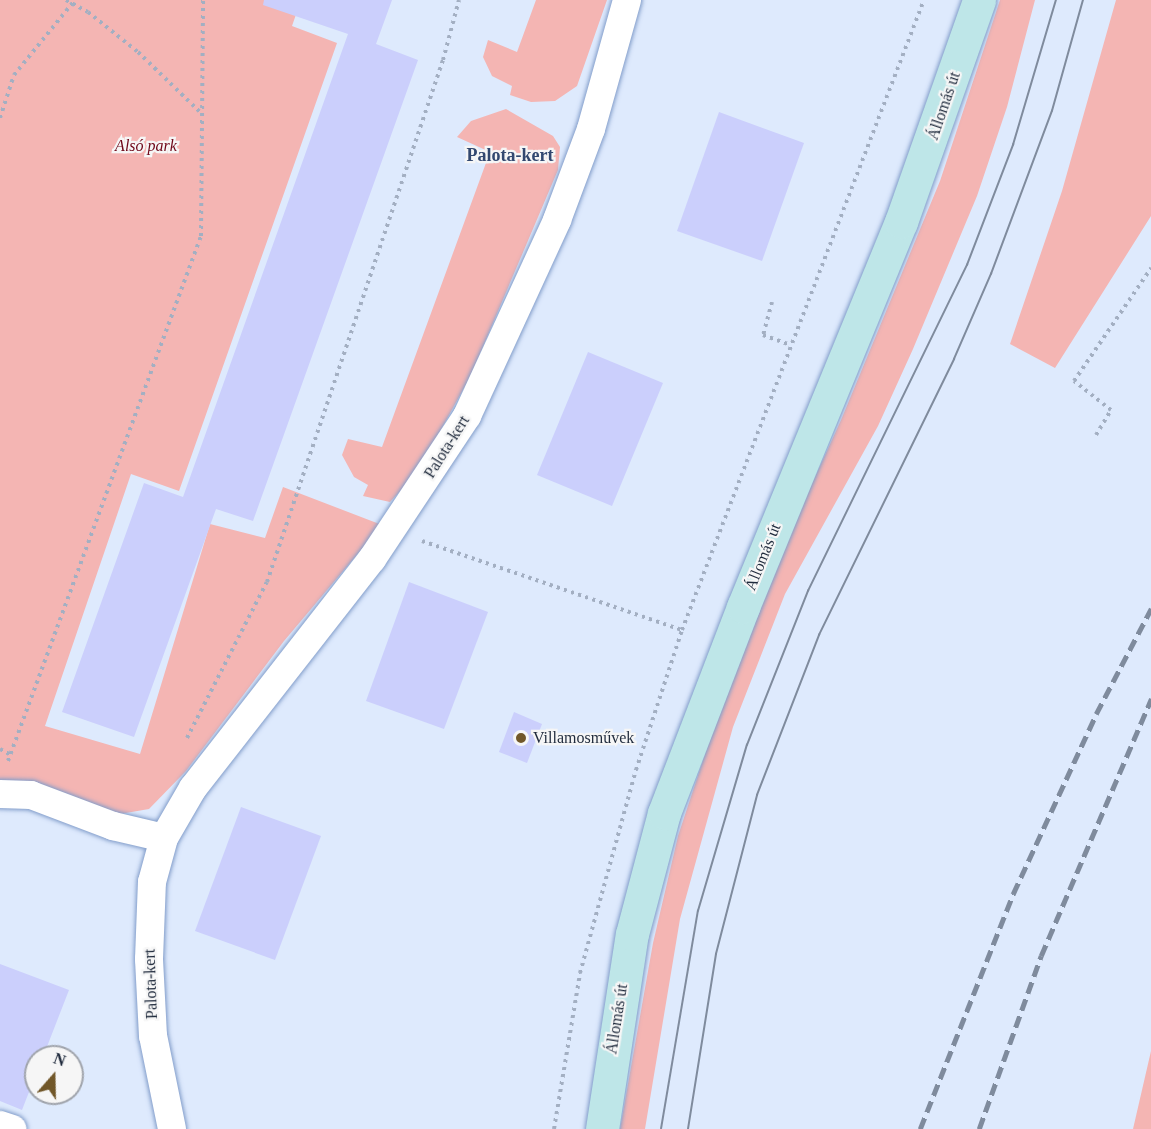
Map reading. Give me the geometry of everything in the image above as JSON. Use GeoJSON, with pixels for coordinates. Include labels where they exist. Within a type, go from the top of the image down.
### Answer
{"type":"FeatureCollection","features":[{"type":"Feature","properties":{"kind":"main road","name":"Állomás út"},"geometry":{"type":"LineString","coordinates":[[602,1129],[632,933],[664,813],[743,607],[901,222],[979,0]]}},
{"type":"Feature","properties":{"kind":"street","name":"Palota-kert"},"geometry":{"type":"LineString","coordinates":[[172,1129],[153,1036],[149,959],[152,882],[164,838],[193,788],[391,531],[467,416],[557,219],[591,129],[627,0]]}},
{"type":"Feature","properties":{"kind":"street"},"geometry":{"type":"LineString","coordinates":[[0,794],[31,795],[113,826],[164,838]]}},
{"type":"Feature","properties":{"kind":"street"},"geometry":{"type":"LineString","coordinates":[[0,1125],[12,1129]]}},
{"type":"Feature","properties":{"kind":"path"},"geometry":{"type":"LineString","coordinates":[[66,0],[75,2],[138,52],[202,114]]}},
{"type":"Feature","properties":{"kind":"path"},"geometry":{"type":"LineString","coordinates":[[7,765],[201,236],[203,0]]}},
{"type":"Feature","properties":{"kind":"path"},"geometry":{"type":"LineString","coordinates":[[181,749],[267,582],[443,60],[459,0]]}},
{"type":"Feature","properties":{"kind":"path"},"geometry":{"type":"LineString","coordinates":[[554,1129],[580,973],[602,884],[682,630],[790,345],[850,199],[924,0]]}},
{"type":"Feature","properties":{"kind":"path"},"geometry":{"type":"LineString","coordinates":[[0,118],[14,75],[75,2]]}},
{"type":"Feature","properties":{"kind":"path"},"geometry":{"type":"LineString","coordinates":[[1096,435],[1111,410],[1074,381],[1151,268]]}},
{"type":"Feature","properties":{"kind":"path"},"geometry":{"type":"LineString","coordinates":[[772,302],[764,335],[790,345]]}},
{"type":"Feature","properties":{"kind":"path"},"geometry":{"type":"LineString","coordinates":[[391,531],[682,630]]}},
{"type":"Feature","properties":{"kind":"path"},"geometry":{"type":"LineString","coordinates":[[0,749],[11,754]]}},
{"type":"Feature","properties":{"kind":"green space","name":"Alsó park"},"geometry":{"type":"Polygon","coordinates":[[[0,0],[301,0],[292,26],[337,43],[179,491],[131,474],[45,726],[140,754],[210,524],[265,538],[283,487],[382,525],[284,641],[186,771],[149,809],[120,814],[0,783],[0,0]]]}},
{"type":"Feature","properties":{"kind":"green space"},"geometry":{"type":"Polygon","coordinates":[[[536,0],[607,0],[577,86],[555,101],[531,102],[510,95],[512,86],[492,76],[483,57],[488,40],[517,52],[536,0]]]}},
{"type":"Feature","properties":{"kind":"green space"},"geometry":{"type":"Polygon","coordinates":[[[1000,0],[1035,0],[1007,107],[977,196],[913,349],[878,426],[785,594],[733,727],[680,919],[645,1129],[620,1129],[653,943],[678,836],[716,721],[765,587],[841,420],[940,181],[1000,0]]]}},
{"type":"Feature","properties":{"kind":"green space"},"geometry":{"type":"Polygon","coordinates":[[[1116,0],[1151,0],[1151,216],[1055,368],[1010,344],[1062,191],[1116,0]]]}},
{"type":"Feature","properties":{"kind":"green space"},"geometry":{"type":"Polygon","coordinates":[[[506,109],[553,136],[560,147],[558,170],[470,377],[417,473],[390,502],[363,496],[368,485],[354,477],[342,455],[348,439],[382,447],[490,152],[457,137],[471,121],[506,109]]]}},
{"type":"Feature","properties":{"kind":"green space"},"geometry":{"type":"Polygon","coordinates":[[[1151,1051],[1151,1129],[1133,1129],[1151,1051]]]}},
{"type":"Feature","properties":{"kind":"building"},"geometry":{"type":"Polygon","coordinates":[[[264,0],[392,0],[376,44],[418,60],[253,521],[216,509],[134,737],[62,712],[144,483],[183,497],[348,34],[263,5],[264,0]]]}},
{"type":"Feature","properties":{"kind":"building"},"geometry":{"type":"Polygon","coordinates":[[[719,112],[804,143],[762,261],[677,231],[719,112]]]}},
{"type":"Feature","properties":{"kind":"building"},"geometry":{"type":"Polygon","coordinates":[[[588,352],[663,383],[612,506],[537,475],[588,352]]]}},
{"type":"Feature","properties":{"kind":"building"},"geometry":{"type":"Polygon","coordinates":[[[409,582],[488,612],[444,729],[366,701],[409,582]]]}},
{"type":"Feature","properties":{"kind":"building","name":"Villamosművek"},"geometry":{"type":"Polygon","coordinates":[[[514,712],[542,724],[527,763],[499,752],[514,712]]]}},
{"type":"Feature","properties":{"kind":"building"},"geometry":{"type":"Polygon","coordinates":[[[241,807],[321,836],[275,960],[195,931],[241,807]]]}},
{"type":"Feature","properties":{"kind":"building"},"geometry":{"type":"Polygon","coordinates":[[[0,964],[69,990],[48,1045],[24,1045],[24,1105],[22,1110],[0,1101],[0,964]]]}},
{"type":"Feature","properties":{"kind":"tram line"},"geometry":{"type":"LineString","coordinates":[[661,1129],[698,911],[747,745],[808,591],[967,265],[1013,145],[1056,0]]}},
{"type":"Feature","properties":{"kind":"tram line"},"geometry":{"type":"LineString","coordinates":[[688,1129],[716,954],[757,795],[819,635],[954,359],[991,274],[1052,111],[1083,0]]}},
{"type":"Feature","properties":{"kind":"railway"},"geometry":{"type":"LineString","coordinates":[[920,1129],[1013,894],[1096,714],[1151,609]]}},
{"type":"Feature","properties":{"kind":"railway"},"geometry":{"type":"LineString","coordinates":[[979,1129],[1041,956],[1151,699]]}},
{"type":"Feature","properties":{"kind":"place","name":"Villamosművek"},"geometry":{"type":"Point","coordinates":[521,738]}},
{"type":"Feature","properties":{"kind":"district","name":"Palota-kert"},"geometry":{"type":"Point","coordinates":[510,155]}}]}
